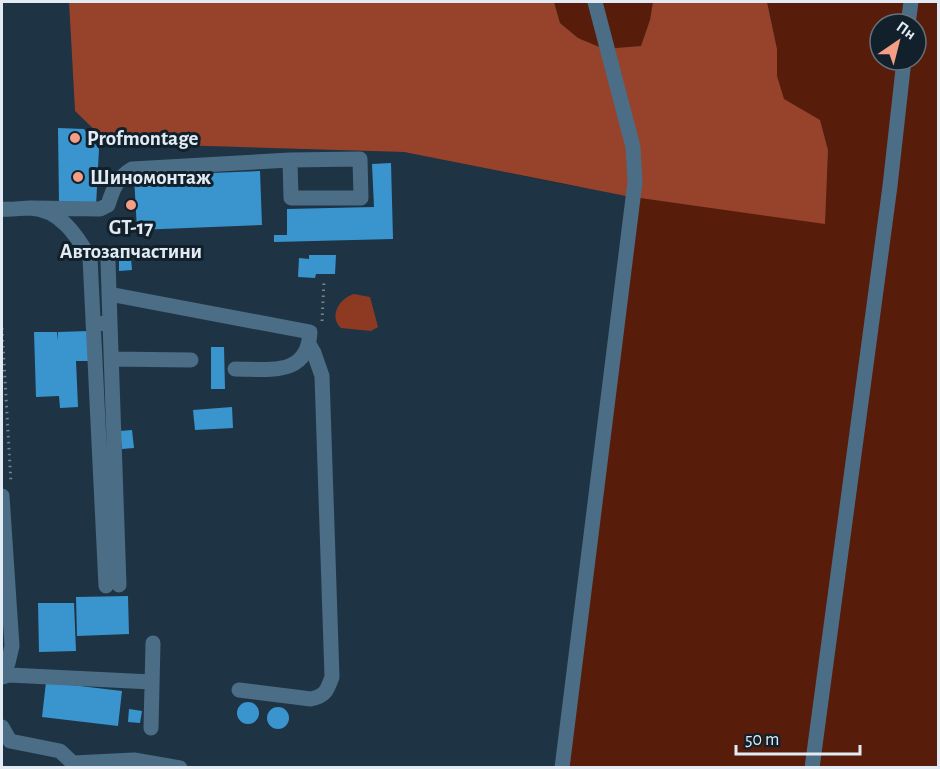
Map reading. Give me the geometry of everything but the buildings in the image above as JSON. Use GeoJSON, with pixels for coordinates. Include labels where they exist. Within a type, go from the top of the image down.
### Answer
{"type":"FeatureCollection","features":[{"type":"Feature","properties":{"kind":"street"},"geometry":{"type":"LineString","coordinates":[[562,768],[635,182],[633,147],[595,2]]}},
{"type":"Feature","properties":{"kind":"street"},"geometry":{"type":"LineString","coordinates":[[812,768],[889,198],[903,72]]}},
{"type":"Feature","properties":{"kind":"street"},"geometry":{"type":"LineString","coordinates":[[2,209],[100,209],[108,205],[113,189],[122,175],[132,169],[290,160],[360,159],[361,198],[291,198],[290,160]]}},
{"type":"Feature","properties":{"kind":"street"},"geometry":{"type":"LineString","coordinates":[[32,208],[65,222],[90,258],[112,585],[112,359],[108,261]]}},
{"type":"Feature","properties":{"kind":"street"},"geometry":{"type":"LineString","coordinates":[[110,294],[310,339]]}},
{"type":"Feature","properties":{"kind":"street"},"geometry":{"type":"LineString","coordinates":[[93,324],[110,323]]}},
{"type":"Feature","properties":{"kind":"street"},"geometry":{"type":"LineString","coordinates":[[235,369],[286,368],[303,358],[310,339]]}},
{"type":"Feature","properties":{"kind":"street"},"geometry":{"type":"LineString","coordinates":[[238,690],[311,699],[321,697],[333,677],[322,376],[310,339]]}},
{"type":"Feature","properties":{"kind":"street"},"geometry":{"type":"LineString","coordinates":[[112,359],[191,360]]}},
{"type":"Feature","properties":{"kind":"street"},"geometry":{"type":"LineString","coordinates":[[2,496],[12,646],[2,676]]}},
{"type":"Feature","properties":{"kind":"street"},"geometry":{"type":"LineString","coordinates":[[151,728],[153,643]]}},
{"type":"Feature","properties":{"kind":"street"},"geometry":{"type":"LineString","coordinates":[[2,676],[152,682]]}},
{"type":"Feature","properties":{"kind":"street"},"geometry":{"type":"LineString","coordinates":[[2,727],[10,741],[60,751],[75,765],[134,760],[180,768]]}},
{"type":"Feature","properties":{"kind":"path"},"geometry":{"type":"LineString","coordinates":[[310,339],[322,326],[324,281]]}},
{"type":"Feature","properties":{"kind":"shaded area"},"geometry":{"type":"Polygon","coordinates":[[[2,2],[69,2],[75,111],[108,143],[404,152],[578,187],[591,2],[938,2],[938,767],[2,767],[2,2]]]}},
{"type":"Feature","properties":{"kind":"shaded area"},"geometry":{"type":"Polygon","coordinates":[[[69,2],[554,2],[560,23],[578,38],[604,49],[641,46],[650,20],[653,2],[767,2],[777,49],[777,76],[784,99],[820,120],[828,150],[825,224],[626,196],[404,152],[108,143],[75,111],[69,2]]]}},
{"type":"Feature","properties":{"kind":"shaded area"},"geometry":{"type":"Polygon","coordinates":[[[554,2],[653,2],[650,20],[641,46],[604,49],[578,38],[560,23],[554,2]]]}},
{"type":"Feature","properties":{"kind":"shaded area"},"geometry":{"type":"Polygon","coordinates":[[[767,2],[938,2],[938,767],[557,768],[626,196],[825,223],[828,149],[820,120],[784,100],[777,76],[777,49],[767,2]]]}},
{"type":"Feature","properties":{"kind":"shaded area"},"geometry":{"type":"Polygon","coordinates":[[[354,294],[370,297],[378,327],[371,331],[341,328],[337,323],[337,308],[344,299],[354,294]]]}},
{"type":"Feature","properties":{"kind":"place","name":"Profmontage"},"geometry":{"type":"Point","coordinates":[75,138]}},
{"type":"Feature","properties":{"kind":"place","name":"Шиномонтаж"},"geometry":{"type":"Point","coordinates":[78,177]}},
{"type":"Feature","properties":{"kind":"place","name":"GT-17 Автозапчастини"},"geometry":{"type":"Point","coordinates":[131,205]}}]}
